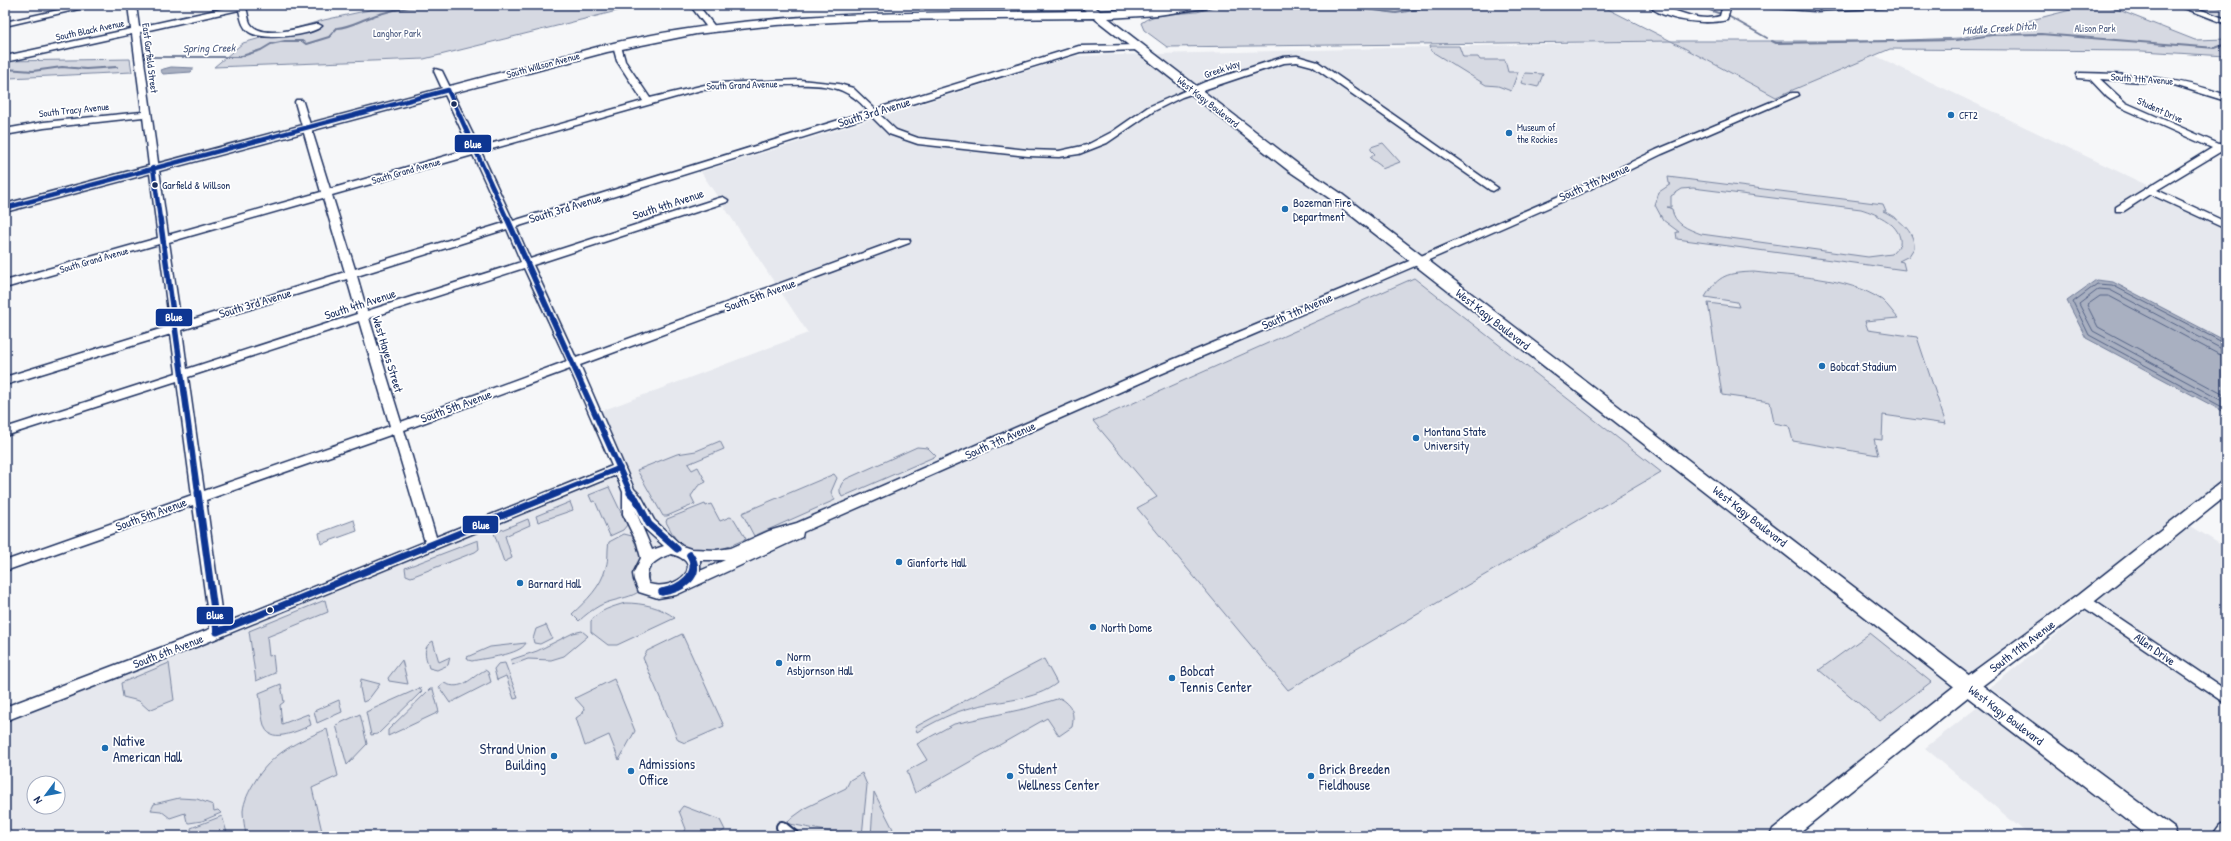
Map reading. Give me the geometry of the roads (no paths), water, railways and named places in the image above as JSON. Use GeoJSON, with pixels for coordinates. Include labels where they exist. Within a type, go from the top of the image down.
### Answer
{"type":"FeatureCollection","features":[{"type":"Feature","properties":{"kind":"main road"},"geometry":{"type":"LineString","coordinates":[[1011,15],[1045,5]]}},
{"type":"Feature","properties":{"kind":"main road","name":"West Kagy Boulevard"},"geometry":{"type":"LineString","coordinates":[[1085,5],[1101,11],[1136,34],[1200,88],[1278,142],[1330,188],[1334,195],[1418,261],[1968,686],[2166,836]]}},
{"type":"Feature","properties":{"kind":"main road"},"geometry":{"type":"LineString","coordinates":[[1101,11],[1158,12],[1206,5]]}},
{"type":"Feature","properties":{"kind":"main road","name":"South Willson Avenue"},"geometry":{"type":"LineString","coordinates":[[5,208],[306,127],[617,46],[712,28],[836,17],[1011,15],[1101,11]]}},
{"type":"Feature","properties":{"kind":"main road"},"geometry":{"type":"LineString","coordinates":[[1136,34],[1142,18],[1158,12]]}},
{"type":"Feature","properties":{"kind":"street"},"geometry":{"type":"LineString","coordinates":[[5,24],[92,5]]}},
{"type":"Feature","properties":{"kind":"street","name":"East Garfield Street"},"geometry":{"type":"LineString","coordinates":[[132,5],[174,328],[182,375],[217,632]]}},
{"type":"Feature","properties":{"kind":"street"},"geometry":{"type":"LineString","coordinates":[[694,5],[712,28]]}},
{"type":"Feature","properties":{"kind":"street"},"geometry":{"type":"LineString","coordinates":[[1652,5],[1680,18],[1709,20],[1724,18],[1727,5]]}},
{"type":"Feature","properties":{"kind":"street"},"geometry":{"type":"LineString","coordinates":[[1759,5],[1815,9],[1849,6],[1899,5]]}},
{"type":"Feature","properties":{"kind":"street"},"geometry":{"type":"LineString","coordinates":[[2181,5],[2226,22]]}},
{"type":"Feature","properties":{"kind":"street"},"geometry":{"type":"LineString","coordinates":[[246,6],[247,26],[256,32],[271,34],[289,33],[318,26]]}},
{"type":"Feature","properties":{"kind":"street","name":"South Black Avenue"},"geometry":{"type":"LineString","coordinates":[[5,59],[136,32],[246,6]]}},
{"type":"Feature","properties":{"kind":"street","name":"South 3rd Avenue"},"geometry":{"type":"LineString","coordinates":[[5,381],[872,112],[1079,49],[1136,34]]}},
{"type":"Feature","properties":{"kind":"street"},"geometry":{"type":"LineString","coordinates":[[617,46],[621,61],[648,102]]}},
{"type":"Feature","properties":{"kind":"street","name":"Greek Way"},"geometry":{"type":"LineString","coordinates":[[872,112],[894,133],[911,139],[1057,154],[1082,151],[1100,144],[1158,105],[1200,88],[1283,60],[1297,59],[1310,62],[1493,188]]}},
{"type":"Feature","properties":{"kind":"street"},"geometry":{"type":"LineString","coordinates":[[438,71],[476,151],[620,468],[629,492],[629,514],[644,543],[648,553],[648,559]]}},
{"type":"Feature","properties":{"kind":"street","name":"South 7th Avenue"},"geometry":{"type":"LineString","coordinates":[[2080,76],[2168,80],[2193,85],[2226,98]]}},
{"type":"Feature","properties":{"kind":"street","name":"Student Drive"},"geometry":{"type":"LineString","coordinates":[[2092,76],[2110,95],[2123,105],[2224,148]]}},
{"type":"Feature","properties":{"kind":"street","name":"South Grand Avenue"},"geometry":{"type":"LineString","coordinates":[[5,285],[712,85],[824,83],[850,90],[872,112]]}},
{"type":"Feature","properties":{"kind":"street","name":"South 7th Avenue"},"geometry":{"type":"LineString","coordinates":[[690,554],[718,556],[733,552],[774,534],[799,528],[1152,373],[1418,261],[1583,189],[1659,152],[1795,95]]}},
{"type":"Feature","properties":{"kind":"street","name":"West Hayes Street"},"geometry":{"type":"LineString","coordinates":[[299,102],[432,545]]}},
{"type":"Feature","properties":{"kind":"street","name":"South Tracy Avenue"},"geometry":{"type":"LineString","coordinates":[[5,132],[44,125],[146,114]]}},
{"type":"Feature","properties":{"kind":"street"},"geometry":{"type":"LineString","coordinates":[[2120,209],[2224,148]]}},
{"type":"Feature","properties":{"kind":"street"},"geometry":{"type":"LineString","coordinates":[[2151,190],[2226,226]]}},
{"type":"Feature","properties":{"kind":"street","name":"South 4th Avenue"},"geometry":{"type":"LineString","coordinates":[[5,432],[723,200]]}},
{"type":"Feature","properties":{"kind":"street","name":"South 5th Avenue"},"geometry":{"type":"LineString","coordinates":[[5,566],[397,428],[905,241]]}},
{"type":"Feature","properties":{"kind":"street","name":"South 6th Avenue"},"geometry":{"type":"LineString","coordinates":[[5,714],[217,632],[620,468]]}},
{"type":"Feature","properties":{"kind":"street","name":"South 11th Avenue"},"geometry":{"type":"LineString","coordinates":[[1780,836],[1968,686],[2084,600],[2226,487]]}},
{"type":"Feature","properties":{"kind":"street"},"geometry":{"type":"LineString","coordinates":[[629,492],[636,498],[649,524],[677,549],[690,554],[695,564],[695,571],[685,584],[677,589],[659,593],[644,588],[639,576],[641,568],[648,559],[662,551],[677,549]]}},
{"type":"Feature","properties":{"kind":"street","name":"South 7th Avenue"},"geometry":{"type":"LineString","coordinates":[[685,584],[796,534],[799,528]]}},
{"type":"Feature","properties":{"kind":"street","name":"Allen Drive"},"geometry":{"type":"LineString","coordinates":[[2084,600],[2226,698]]}},
{"type":"Feature","properties":{"kind":"street"},"geometry":{"type":"LineString","coordinates":[[782,827],[793,836]]}},
{"type":"Feature","properties":{"kind":"street"},"geometry":{"type":"LineString","coordinates":[[2220,836],[2226,830]]}},
{"type":"Feature","properties":{"kind":"water"},"geometry":{"type":"Polygon","coordinates":[[[171,67],[194,68],[191,72],[163,74],[160,70],[171,67]]]}},
{"type":"Feature","properties":{"kind":"water"},"geometry":{"type":"Polygon","coordinates":[[[2096,280],[2113,282],[2226,341],[2226,413],[2086,338],[2067,301],[2096,280]]]}},
{"type":"Feature","properties":{"kind":"waterway","name":"Spring Creek"},"geometry":{"type":"LineString","coordinates":[[149,57],[239,57],[261,50],[271,44],[285,41],[302,41],[306,44],[329,37],[337,28],[344,27],[385,12],[424,5]]}},
{"type":"Feature","properties":{"kind":"waterway","name":"Middle Creek Ditch"},"geometry":{"type":"LineString","coordinates":[[1337,5],[1396,13],[1443,5]]}},
{"type":"Feature","properties":{"kind":"waterway","name":"Middle Creek Ditch"},"geometry":{"type":"LineString","coordinates":[[1695,5],[1721,14]]}},
{"type":"Feature","properties":{"kind":"waterway","name":"Middle Creek Ditch"},"geometry":{"type":"LineString","coordinates":[[1728,16],[1767,38]]}},
{"type":"Feature","properties":{"kind":"waterway","name":"Middle Creek Ditch"},"geometry":{"type":"LineString","coordinates":[[1772,41],[1776,43],[1957,40],[1992,35],[2041,34],[2215,48],[2226,44]]}},
{"type":"Feature","properties":{"kind":"waterway","name":"Spring Creek"},"geometry":{"type":"LineString","coordinates":[[5,69],[33,71],[62,67],[86,69],[117,67]]}},
{"type":"Feature","properties":{"kind":"place","name":"CFT2"},"geometry":{"type":"Point","coordinates":[1951,115]}},
{"type":"Feature","properties":{"kind":"place","name":"Museum of the Rockies"},"geometry":{"type":"Point","coordinates":[1509,133]}},
{"type":"Feature","properties":{"kind":"place","name":"Garfield & Willson"},"geometry":{"type":"Point","coordinates":[155,185]}},
{"type":"Feature","properties":{"kind":"place","name":"Bozeman Fire Department"},"geometry":{"type":"Point","coordinates":[1285,209]}},
{"type":"Feature","properties":{"kind":"place","name":"Bobcat Stadium"},"geometry":{"type":"Point","coordinates":[1822,366]}},
{"type":"Feature","properties":{"kind":"place","name":"Montana State University"},"geometry":{"type":"Point","coordinates":[1416,438]}},
{"type":"Feature","properties":{"kind":"place","name":"Gianforte Hall"},"geometry":{"type":"Point","coordinates":[899,562]}},
{"type":"Feature","properties":{"kind":"place","name":"Barnard Hall"},"geometry":{"type":"Point","coordinates":[520,583]}},
{"type":"Feature","properties":{"kind":"place","name":"North Dome"},"geometry":{"type":"Point","coordinates":[1093,627]}},
{"type":"Feature","properties":{"kind":"place","name":"Norm Asbjornson Hall"},"geometry":{"type":"Point","coordinates":[779,663]}},
{"type":"Feature","properties":{"kind":"place","name":"Bobcat Tennis Center"},"geometry":{"type":"Point","coordinates":[1172,678]}},
{"type":"Feature","properties":{"kind":"place","name":"Native American Hall"},"geometry":{"type":"Point","coordinates":[105,748]}},
{"type":"Feature","properties":{"kind":"place","name":"Strand Union Building"},"geometry":{"type":"Point","coordinates":[554,756]}},
{"type":"Feature","properties":{"kind":"place","name":"Admissions Office"},"geometry":{"type":"Point","coordinates":[631,771]}},
{"type":"Feature","properties":{"kind":"place","name":"Student Wellness Center"},"geometry":{"type":"Point","coordinates":[1010,776]}},
{"type":"Feature","properties":{"kind":"place","name":"Brick Breeden Fieldhouse"},"geometry":{"type":"Point","coordinates":[1311,776]}},
{"type":"Feature","properties":{"kind":"park label","name":"Alison Park"},"geometry":{"type":"Point","coordinates":[2095,28]}},
{"type":"Feature","properties":{"kind":"park label","name":"Langhor Park"},"geometry":{"type":"Point","coordinates":[397,33]}}]}
